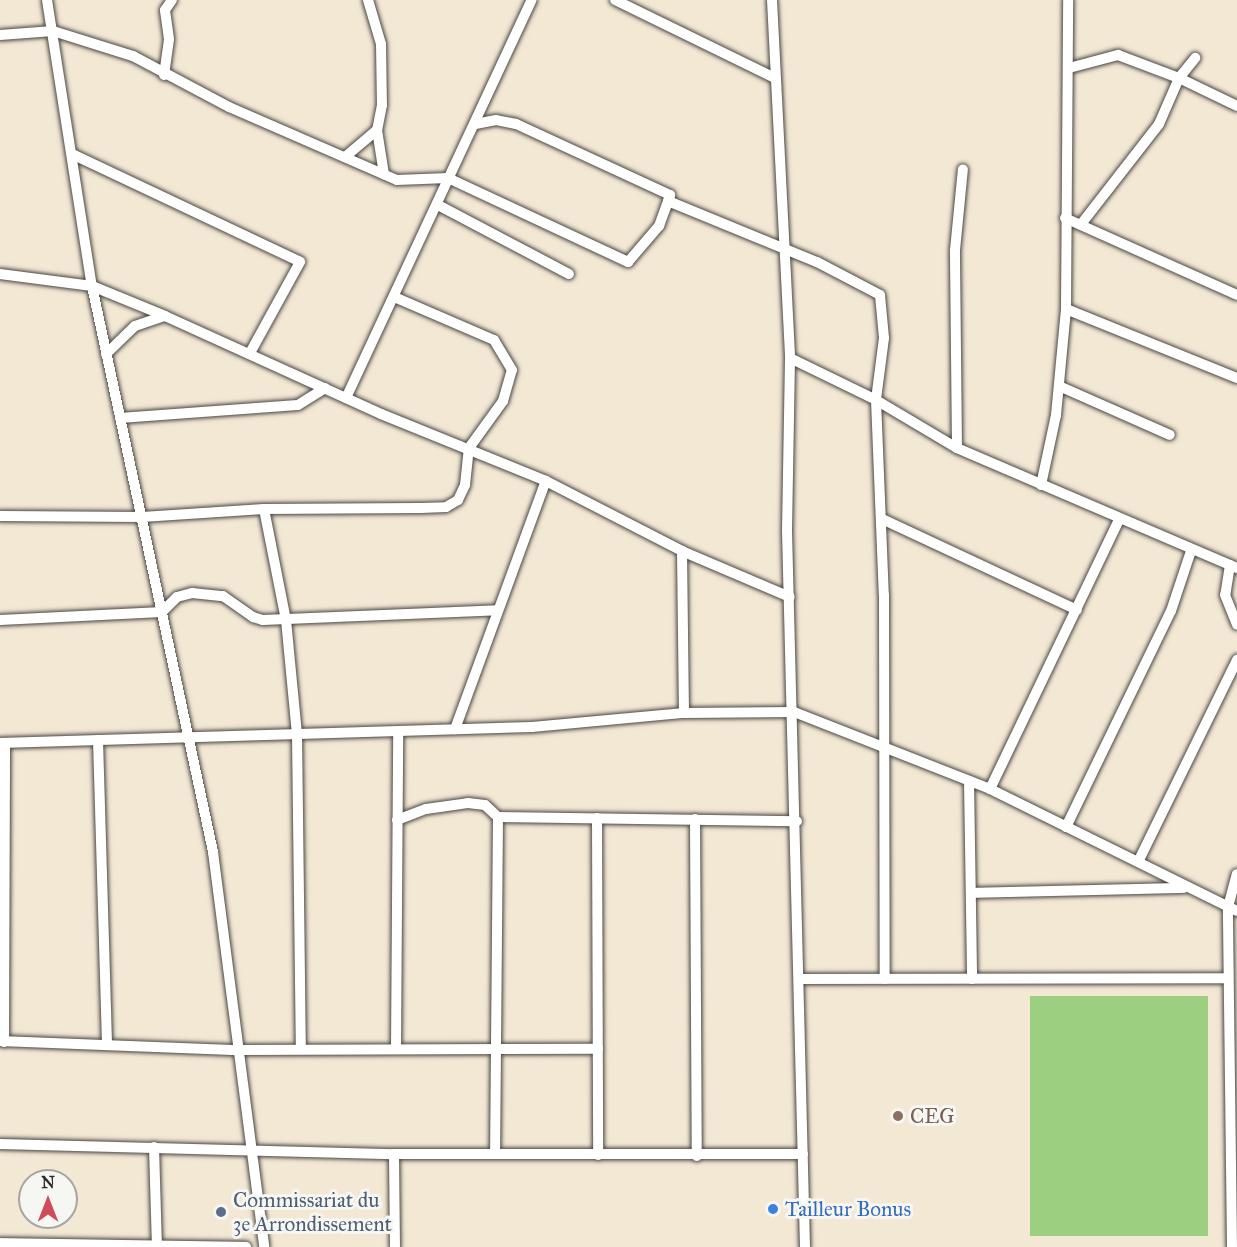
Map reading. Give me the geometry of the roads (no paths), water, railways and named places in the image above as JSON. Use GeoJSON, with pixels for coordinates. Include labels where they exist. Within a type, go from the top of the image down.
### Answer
{"type":"FeatureCollection","features":[{"type":"Feature","properties":{"kind":"street"},"geometry":{"type":"LineString","coordinates":[[47,0],[92,286],[213,852],[264,1247]]}},
{"type":"Feature","properties":{"kind":"street"},"geometry":{"type":"LineString","coordinates":[[164,75],[169,39],[165,10],[172,0]]}},
{"type":"Feature","properties":{"kind":"street"},"geometry":{"type":"LineString","coordinates":[[368,0],[382,66],[382,105],[376,130],[384,174]]}},
{"type":"Feature","properties":{"kind":"street"},"geometry":{"type":"LineString","coordinates":[[346,398],[532,0]]}},
{"type":"Feature","properties":{"kind":"street"},"geometry":{"type":"LineString","coordinates":[[615,0],[775,78]]}},
{"type":"Feature","properties":{"kind":"street"},"geometry":{"type":"LineString","coordinates":[[1041,485],[1059,386],[1066,309],[1068,0]]}},
{"type":"Feature","properties":{"kind":"street"},"geometry":{"type":"LineString","coordinates":[[775,2],[775,78],[790,358],[790,597],[805,1247]]}},
{"type":"Feature","properties":{"kind":"street"},"geometry":{"type":"LineString","coordinates":[[0,35],[53,31],[133,56],[164,75],[397,180],[448,178],[628,262],[659,226],[670,195],[516,124],[496,120],[475,124]]}},
{"type":"Feature","properties":{"kind":"street"},"geometry":{"type":"LineString","coordinates":[[1069,68],[1118,55],[1179,78],[1237,106]]}},
{"type":"Feature","properties":{"kind":"street"},"geometry":{"type":"LineString","coordinates":[[1082,223],[1160,124],[1179,78],[1195,58]]}},
{"type":"Feature","properties":{"kind":"street"},"geometry":{"type":"LineString","coordinates":[[345,157],[376,130]]}},
{"type":"Feature","properties":{"kind":"street"},"geometry":{"type":"LineString","coordinates":[[72,154],[300,262],[250,353]]}},
{"type":"Feature","properties":{"kind":"street"},"geometry":{"type":"LineString","coordinates":[[957,448],[955,250],[963,169]]}},
{"type":"Feature","properties":{"kind":"street"},"geometry":{"type":"LineString","coordinates":[[668,201],[861,282],[880,295],[884,338],[876,400],[882,519],[885,979]]}},
{"type":"Feature","properties":{"kind":"street"},"geometry":{"type":"LineString","coordinates":[[438,205],[568,274]]}},
{"type":"Feature","properties":{"kind":"street"},"geometry":{"type":"LineString","coordinates":[[1065,218],[1082,223],[1237,295]]}},
{"type":"Feature","properties":{"kind":"street"},"geometry":{"type":"LineString","coordinates":[[0,274],[92,286],[250,353],[346,398],[546,481],[682,551],[790,597]]}},
{"type":"Feature","properties":{"kind":"street"},"geometry":{"type":"LineString","coordinates":[[0,516],[142,517],[264,509],[446,507],[458,500],[465,485],[469,448],[502,401],[512,370],[504,352],[494,340],[394,297]]}},
{"type":"Feature","properties":{"kind":"street"},"geometry":{"type":"LineString","coordinates":[[1066,309],[1237,378]]}},
{"type":"Feature","properties":{"kind":"street"},"geometry":{"type":"LineString","coordinates":[[106,354],[135,326],[165,316]]}},
{"type":"Feature","properties":{"kind":"street"},"geometry":{"type":"LineString","coordinates":[[790,358],[876,400],[957,448],[1191,551],[1234,567],[1225,595],[1237,625]]}},
{"type":"Feature","properties":{"kind":"street"},"geometry":{"type":"LineString","coordinates":[[1059,386],[1170,435]]}},
{"type":"Feature","properties":{"kind":"street"},"geometry":{"type":"LineString","coordinates":[[120,418],[298,405],[325,388]]}},
{"type":"Feature","properties":{"kind":"street"},"geometry":{"type":"LineString","coordinates":[[455,729],[546,481]]}},
{"type":"Feature","properties":{"kind":"street"},"geometry":{"type":"LineString","coordinates":[[264,509],[286,620],[297,734],[301,1047]]}},
{"type":"Feature","properties":{"kind":"street"},"geometry":{"type":"LineString","coordinates":[[882,519],[1077,610]]}},
{"type":"Feature","properties":{"kind":"street"},"geometry":{"type":"LineString","coordinates":[[990,789],[1119,520]]}},
{"type":"Feature","properties":{"kind":"street"},"geometry":{"type":"LineString","coordinates":[[682,551],[684,713]]}},
{"type":"Feature","properties":{"kind":"street"},"geometry":{"type":"LineString","coordinates":[[1066,827],[1171,611],[1191,551]]}},
{"type":"Feature","properties":{"kind":"street"},"geometry":{"type":"LineString","coordinates":[[0,620],[162,612],[177,597],[214,594],[223,596],[253,617],[286,620],[498,610]]}},
{"type":"Feature","properties":{"kind":"street"},"geometry":{"type":"LineString","coordinates":[[1139,860],[1237,660]]}},
{"type":"Feature","properties":{"kind":"street"},"geometry":{"type":"LineString","coordinates":[[598,1049],[301,1047],[240,1050],[108,1043],[2,1041],[3,743],[532,727],[684,713],[794,712],[990,789],[1139,860],[1184,888],[1232,909]]}},
{"type":"Feature","properties":{"kind":"street"},"geometry":{"type":"LineString","coordinates":[[396,1047],[398,731]]}},
{"type":"Feature","properties":{"kind":"street"},"geometry":{"type":"LineString","coordinates":[[98,740],[108,1043]]}},
{"type":"Feature","properties":{"kind":"street"},"geometry":{"type":"LineString","coordinates":[[969,781],[972,979]]}},
{"type":"Feature","properties":{"kind":"street"},"geometry":{"type":"LineString","coordinates":[[397,819],[426,809],[468,803],[484,805],[498,817],[796,821]]}},
{"type":"Feature","properties":{"kind":"street"},"geometry":{"type":"LineString","coordinates":[[495,1154],[498,1048],[498,817]]}},
{"type":"Feature","properties":{"kind":"street"},"geometry":{"type":"LineString","coordinates":[[597,818],[598,1155]]}},
{"type":"Feature","properties":{"kind":"street"},"geometry":{"type":"LineString","coordinates":[[695,819],[697,1156]]}},
{"type":"Feature","properties":{"kind":"street"},"geometry":{"type":"LineString","coordinates":[[1232,1247],[1227,978],[1237,874]]}},
{"type":"Feature","properties":{"kind":"street"},"geometry":{"type":"LineString","coordinates":[[972,893],[1184,888]]}},
{"type":"Feature","properties":{"kind":"street"},"geometry":{"type":"LineString","coordinates":[[800,979],[1227,978]]}},
{"type":"Feature","properties":{"kind":"street"},"geometry":{"type":"LineString","coordinates":[[0,1144],[394,1154],[697,1156],[803,1154]]}},
{"type":"Feature","properties":{"kind":"street"},"geometry":{"type":"LineString","coordinates":[[154,1147],[157,1246]]}},
{"type":"Feature","properties":{"kind":"street"},"geometry":{"type":"LineString","coordinates":[[394,1154],[395,1247]]}},
{"type":"Feature","properties":{"kind":"street"},"geometry":{"type":"LineString","coordinates":[[0,1243],[246,1247]]}},
{"type":"Feature","properties":{"kind":"place","name":"CEG"},"geometry":{"type":"Point","coordinates":[898,1116]}},
{"type":"Feature","properties":{"kind":"place","name":"Tailleur Bonus"},"geometry":{"type":"Point","coordinates":[773,1209]}},
{"type":"Feature","properties":{"kind":"place","name":"Commissariat du 3e Arrondissement"},"geometry":{"type":"Point","coordinates":[221,1212]}}]}
